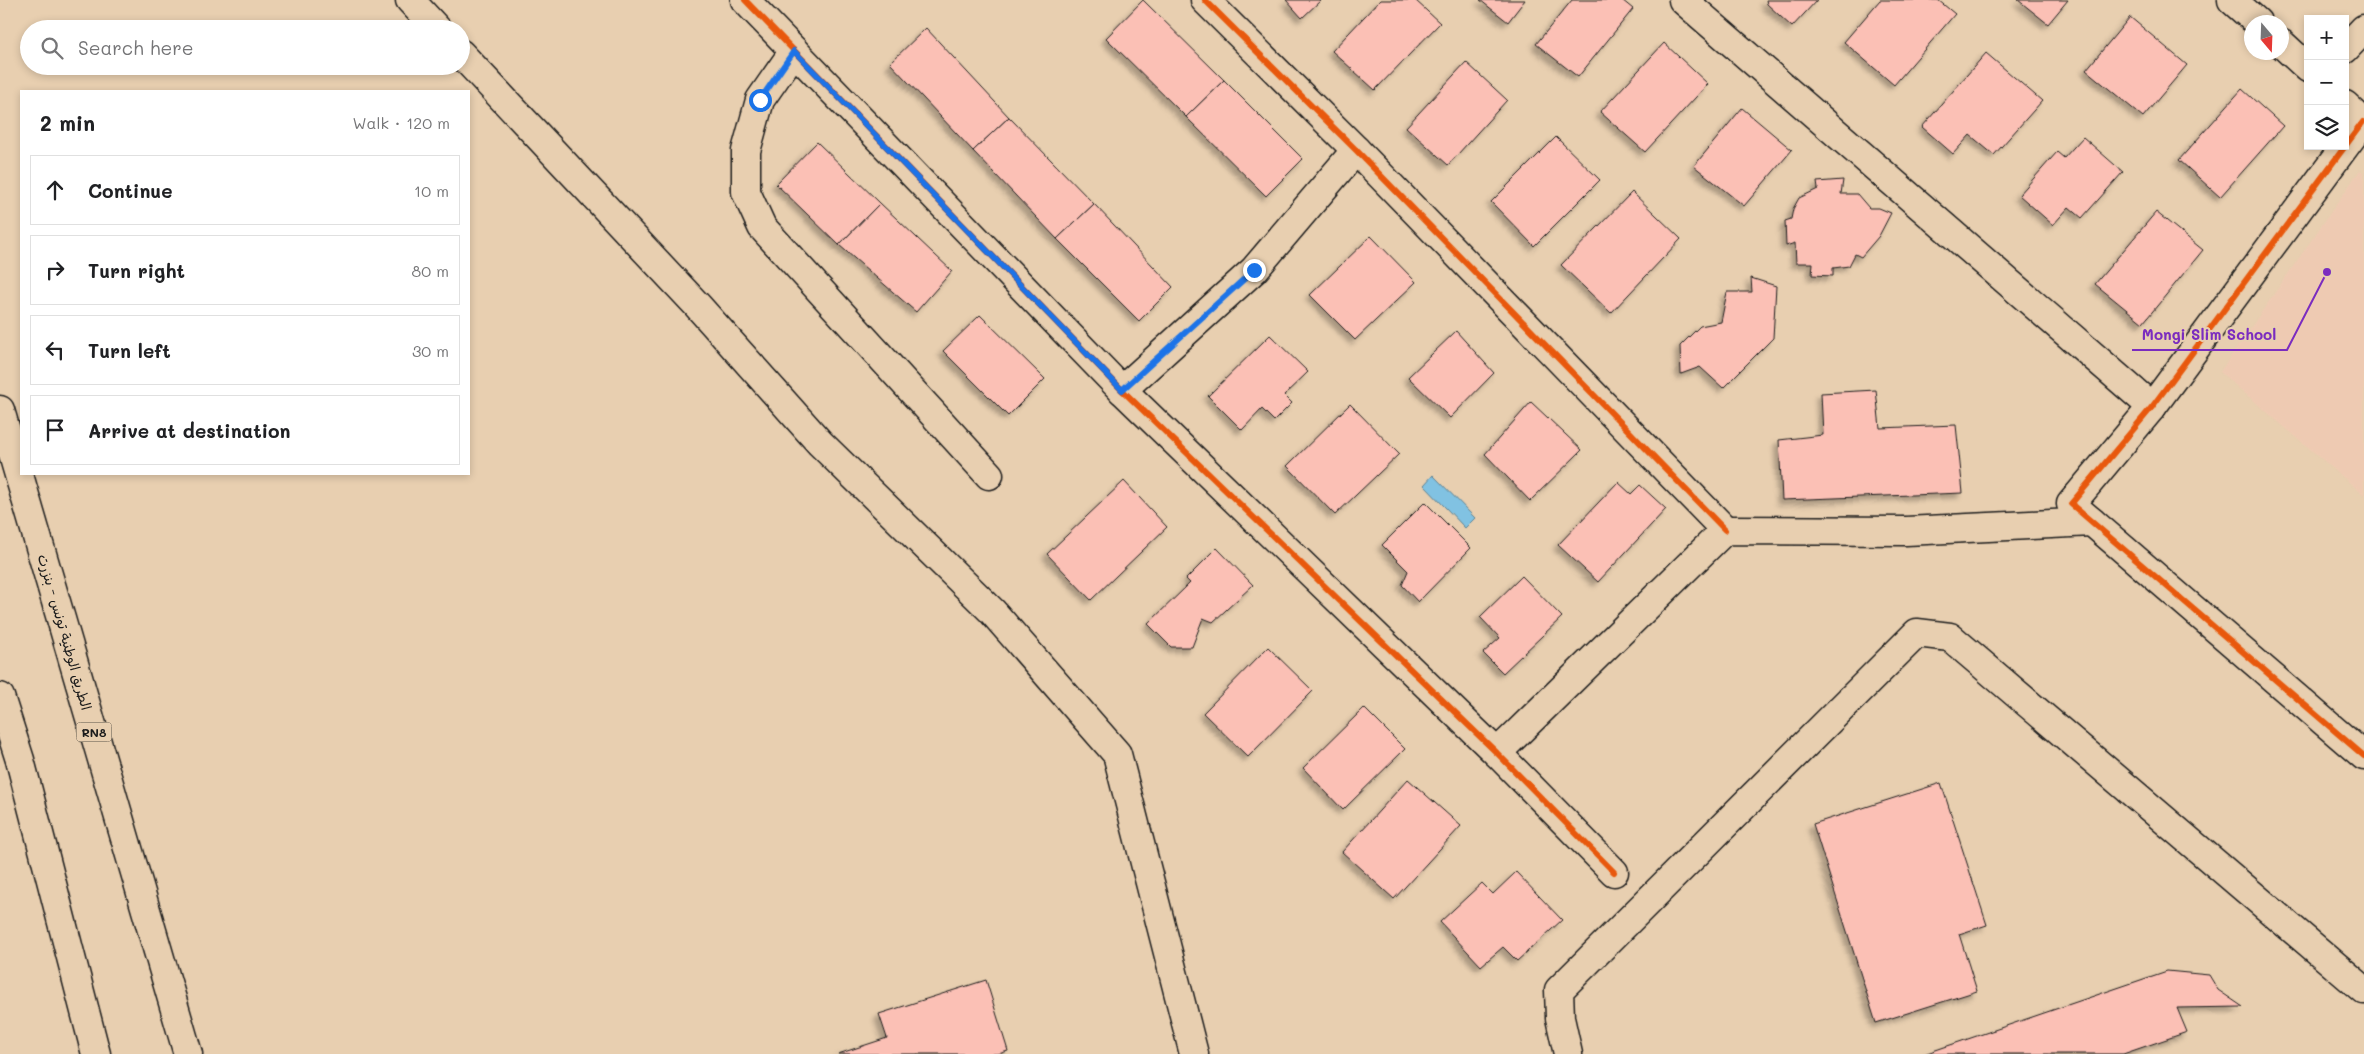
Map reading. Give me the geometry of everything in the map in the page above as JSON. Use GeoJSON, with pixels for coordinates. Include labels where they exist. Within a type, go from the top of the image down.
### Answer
{"type":"FeatureCollection","features":[{"type":"Feature","properties":{"kind":"main road"},"geometry":{"type":"LineString","coordinates":[[410,0],[429,20]]}},
{"type":"Feature","properties":{"kind":"main road"},"geometry":{"type":"LineString","coordinates":[[745,0],[1122,390],[1497,753],[1614,872]]}},
{"type":"Feature","properties":{"kind":"main road"},"geometry":{"type":"LineString","coordinates":[[1205,0],[1356,150],[1725,530]]}},
{"type":"Feature","properties":{"kind":"main road"},"geometry":{"type":"LineString","coordinates":[[1683,0],[2152,407]]}},
{"type":"Feature","properties":{"kind":"main road"},"geometry":{"type":"LineString","coordinates":[[2232,0],[2249,15]]}},
{"type":"Feature","properties":{"kind":"main road"},"geometry":{"type":"LineString","coordinates":[[2349,45],[2364,30]]}},
{"type":"Feature","properties":{"kind":"main road"},"geometry":{"type":"LineString","coordinates":[[2289,50],[2304,64]]}},
{"type":"Feature","properties":{"kind":"main road"},"geometry":{"type":"LineString","coordinates":[[794,51],[760,100],[746,150],[746,192],[762,227],[989,475]]}},
{"type":"Feature","properties":{"kind":"main road"},"geometry":{"type":"LineString","coordinates":[[470,64],[697,305],[820,443],[992,611],[1116,754],[1194,1054]]}},
{"type":"Feature","properties":{"kind":"main road"},"geometry":{"type":"LineString","coordinates":[[2357,117],[2152,407],[2071,504],[2364,756]]}},
{"type":"Feature","properties":{"kind":"main road"},"geometry":{"type":"LineString","coordinates":[[1122,390],[1254,270],[1356,150]]}},
{"type":"Feature","properties":{"kind":"main road","name":"الطريق الوطنية تونس - بنزرت"},"geometry":{"type":"LineString","coordinates":[[0,410],[188,1054]]}},
{"type":"Feature","properties":{"kind":"main road"},"geometry":{"type":"LineString","coordinates":[[1497,753],[1725,530],[1906,531],[2092,522]]}},
{"type":"Feature","properties":{"kind":"main road"},"geometry":{"type":"LineString","coordinates":[[1568,1054],[1560,1018],[1559,990],[1917,633],[1950,637],[2364,990]]}},
{"type":"Feature","properties":{"kind":"main road"},"geometry":{"type":"LineString","coordinates":[[0,697],[20,760],[96,1054]]}},
{"type":"Feature","properties":{"kind":"shaded area"},"geometry":{"type":"Polygon","coordinates":[[[2360,170],[2364,173],[2364,495],[2220,372],[2360,170]]]}},
{"type":"Feature","properties":{"kind":"water"},"geometry":{"type":"Polygon","coordinates":[[[1433,475],[1475,518],[1465,528],[1424,485],[1433,475]]]}},
{"type":"Feature","properties":{"kind":"building"},"geometry":{"type":"Polygon","coordinates":[[[1143,0],[1224,80],[1186,117],[1106,38],[1143,0]]]}},
{"type":"Feature","properties":{"kind":"building"},"geometry":{"type":"Polygon","coordinates":[[[1286,0],[1321,0],[1302,18],[1286,0]]]}},
{"type":"Feature","properties":{"kind":"building"},"geometry":{"type":"Polygon","coordinates":[[[1380,0],[1415,0],[1440,23],[1375,90],[1332,51],[1380,0]]]}},
{"type":"Feature","properties":{"kind":"building"},"geometry":{"type":"Polygon","coordinates":[[[1480,0],[1525,0],[1508,22],[1480,0]]]}},
{"type":"Feature","properties":{"kind":"building"},"geometry":{"type":"Polygon","coordinates":[[[1572,0],[1622,0],[1633,9],[1578,77],[1536,44],[1572,0]]]}},
{"type":"Feature","properties":{"kind":"building"},"geometry":{"type":"Polygon","coordinates":[[[1766,0],[1817,0],[1792,27],[1767,4],[1766,0]]]}},
{"type":"Feature","properties":{"kind":"building"},"geometry":{"type":"Polygon","coordinates":[[[1880,0],[1938,0],[1955,14],[1894,85],[1844,42],[1880,0]]]}},
{"type":"Feature","properties":{"kind":"building"},"geometry":{"type":"Polygon","coordinates":[[[2018,0],[2068,0],[2048,24],[2018,0]]]}},
{"type":"Feature","properties":{"kind":"building"},"geometry":{"type":"Polygon","coordinates":[[[2130,17],[2187,65],[2143,117],[2086,70],[2130,17]]]}},
{"type":"Feature","properties":{"kind":"building"},"geometry":{"type":"Polygon","coordinates":[[[926,28],[1009,117],[973,151],[890,63],[926,28]]]}},
{"type":"Feature","properties":{"kind":"building"},"geometry":{"type":"Polygon","coordinates":[[[1664,43],[1708,84],[1645,152],[1600,112],[1664,43]]]}},
{"type":"Feature","properties":{"kind":"building"},"geometry":{"type":"Polygon","coordinates":[[[1986,53],[2042,101],[1994,155],[1970,135],[1953,154],[1922,127],[1986,53]]]}},
{"type":"Feature","properties":{"kind":"building"},"geometry":{"type":"Polygon","coordinates":[[[1466,62],[1507,100],[1448,165],[1406,127],[1466,62]]]}},
{"type":"Feature","properties":{"kind":"building"},"geometry":{"type":"Polygon","coordinates":[[[1224,80],[1303,159],[1266,196],[1186,117],[1224,80]]]}},
{"type":"Feature","properties":{"kind":"building"},"geometry":{"type":"Polygon","coordinates":[[[2242,89],[2283,126],[2220,197],[2179,160],[2242,89]]]}},
{"type":"Feature","properties":{"kind":"building"},"geometry":{"type":"Polygon","coordinates":[[[1742,108],[1792,150],[1744,206],[1694,166],[1742,108]]]}},
{"type":"Feature","properties":{"kind":"building"},"geometry":{"type":"Polygon","coordinates":[[[1009,117],[1094,204],[1057,239],[973,151],[1009,117]]]}},
{"type":"Feature","properties":{"kind":"building"},"geometry":{"type":"Polygon","coordinates":[[[1556,137],[1600,180],[1534,246],[1491,202],[1556,137]]]}},
{"type":"Feature","properties":{"kind":"building"},"geometry":{"type":"Polygon","coordinates":[[[2083,137],[2123,172],[2082,218],[2069,207],[2053,225],[2019,195],[2057,152],[2064,158],[2083,137]]]}},
{"type":"Feature","properties":{"kind":"building"},"geometry":{"type":"Polygon","coordinates":[[[817,142],[880,203],[839,245],[776,184],[817,142]]]}},
{"type":"Feature","properties":{"kind":"building"},"geometry":{"type":"Polygon","coordinates":[[[1843,180],[1841,194],[1857,194],[1869,208],[1879,208],[1891,213],[1879,236],[1861,257],[1855,254],[1849,266],[1833,268],[1833,276],[1812,275],[1813,263],[1796,263],[1795,243],[1786,246],[1785,221],[1791,219],[1793,209],[1799,198],[1818,189],[1817,182],[1843,180]]]}},
{"type":"Feature","properties":{"kind":"building"},"geometry":{"type":"Polygon","coordinates":[[[1632,192],[1681,239],[1611,313],[1561,265],[1632,192]]]}},
{"type":"Feature","properties":{"kind":"building"},"geometry":{"type":"Polygon","coordinates":[[[880,203],[952,271],[916,312],[839,245],[880,203]]]}},
{"type":"Feature","properties":{"kind":"building"},"geometry":{"type":"Polygon","coordinates":[[[1094,204],[1173,287],[1139,321],[1057,239],[1094,204]]]}},
{"type":"Feature","properties":{"kind":"building"},"geometry":{"type":"Polygon","coordinates":[[[2156,212],[2203,250],[2143,323],[2095,284],[2156,212]]]}},
{"type":"Feature","properties":{"kind":"building"},"geometry":{"type":"Polygon","coordinates":[[[1371,236],[1416,282],[1355,340],[1310,295],[1371,236]]]}},
{"type":"Feature","properties":{"kind":"building"},"geometry":{"type":"Polygon","coordinates":[[[1751,278],[1776,286],[1773,338],[1723,388],[1700,367],[1681,374],[1680,346],[1700,326],[1721,322],[1727,292],[1752,292],[1751,278]]]}},
{"type":"Feature","properties":{"kind":"building"},"geometry":{"type":"Polygon","coordinates":[[[980,315],[1045,379],[1008,416],[943,351],[980,315]]]}},
{"type":"Feature","properties":{"kind":"building"},"geometry":{"type":"Polygon","coordinates":[[[1456,331],[1494,373],[1450,418],[1408,377],[1456,331]]]}},
{"type":"Feature","properties":{"kind":"building"},"geometry":{"type":"Polygon","coordinates":[[[1270,335],[1308,372],[1284,395],[1292,403],[1274,421],[1262,409],[1242,430],[1208,396],[1270,335]]]}},
{"type":"Feature","properties":{"kind":"building"},"geometry":{"type":"Polygon","coordinates":[[[1876,390],[1880,428],[1956,425],[1963,493],[1782,500],[1779,440],[1823,435],[1821,393],[1876,390]]]}},
{"type":"Feature","properties":{"kind":"building"},"geometry":{"type":"Polygon","coordinates":[[[1531,402],[1582,450],[1530,501],[1485,454],[1531,402]]]}},
{"type":"Feature","properties":{"kind":"building"},"geometry":{"type":"Polygon","coordinates":[[[1350,404],[1399,454],[1335,515],[1287,466],[1350,404]]]}},
{"type":"Feature","properties":{"kind":"building"},"geometry":{"type":"Polygon","coordinates":[[[1124,481],[1167,527],[1091,600],[1047,554],[1124,481]]]}},
{"type":"Feature","properties":{"kind":"building"},"geometry":{"type":"Polygon","coordinates":[[[1618,482],[1631,494],[1640,485],[1666,509],[1598,582],[1558,545],[1618,482]]]}},
{"type":"Feature","properties":{"kind":"building"},"geometry":{"type":"Polygon","coordinates":[[[1425,502],[1471,548],[1418,602],[1402,585],[1408,571],[1382,545],[1425,502]]]}},
{"type":"Feature","properties":{"kind":"building"},"geometry":{"type":"Polygon","coordinates":[[[1217,548],[1253,585],[1213,622],[1203,618],[1192,647],[1171,647],[1148,624],[1190,583],[1186,579],[1217,548]]]}},
{"type":"Feature","properties":{"kind":"building"},"geometry":{"type":"Polygon","coordinates":[[[1522,576],[1562,617],[1503,673],[1483,653],[1500,638],[1480,617],[1522,576]]]}},
{"type":"Feature","properties":{"kind":"building"},"geometry":{"type":"Polygon","coordinates":[[[1268,647],[1313,691],[1248,757],[1203,713],[1268,647]]]}},
{"type":"Feature","properties":{"kind":"building"},"geometry":{"type":"Polygon","coordinates":[[[1364,708],[1405,749],[1343,810],[1303,768],[1364,708]]]}},
{"type":"Feature","properties":{"kind":"building"},"geometry":{"type":"Polygon","coordinates":[[[1408,779],[1461,826],[1394,899],[1342,852],[1408,779]]]}},
{"type":"Feature","properties":{"kind":"building"},"geometry":{"type":"Polygon","coordinates":[[[1941,783],[1987,925],[1959,934],[1977,991],[1876,1023],[1813,824],[1941,783]]]}},
{"type":"Feature","properties":{"kind":"building"},"geometry":{"type":"Polygon","coordinates":[[[1516,872],[1562,920],[1517,961],[1503,947],[1481,966],[1440,922],[1482,883],[1493,894],[1516,872]]]}},
{"type":"Feature","properties":{"kind":"building"},"geometry":{"type":"Polygon","coordinates":[[[2167,971],[2209,975],[2218,990],[2243,1007],[2177,1008],[2187,1032],[2123,1054],[1924,1054],[2167,971]]]}},
{"type":"Feature","properties":{"kind":"building"},"geometry":{"type":"Polygon","coordinates":[[[986,980],[1008,1051],[998,1054],[838,1054],[887,1038],[879,1014],[986,980]]]}},
{"type":"Feature","properties":{"kind":"cycle path"},"geometry":{"type":"LineString","coordinates":[[745,0],[1122,390],[1497,753],[1614,872]]}},
{"type":"Feature","properties":{"kind":"cycle path"},"geometry":{"type":"LineString","coordinates":[[1205,0],[1356,150],[1725,530]]}},
{"type":"Feature","properties":{"kind":"cycle path"},"geometry":{"type":"LineString","coordinates":[[2363,122],[2152,407],[2071,504],[2364,756]]}},
{"type":"Feature","properties":{"kind":"place","name":"Mongi Slim School"},"geometry":{"type":"Point","coordinates":[2327,272]}},
{"type":"Feature","properties":{"kind":"route"},"geometry":{"type":"LineString","coordinates":[[760,100],[794,51],[1122,390],[1254,270]]}}]}
